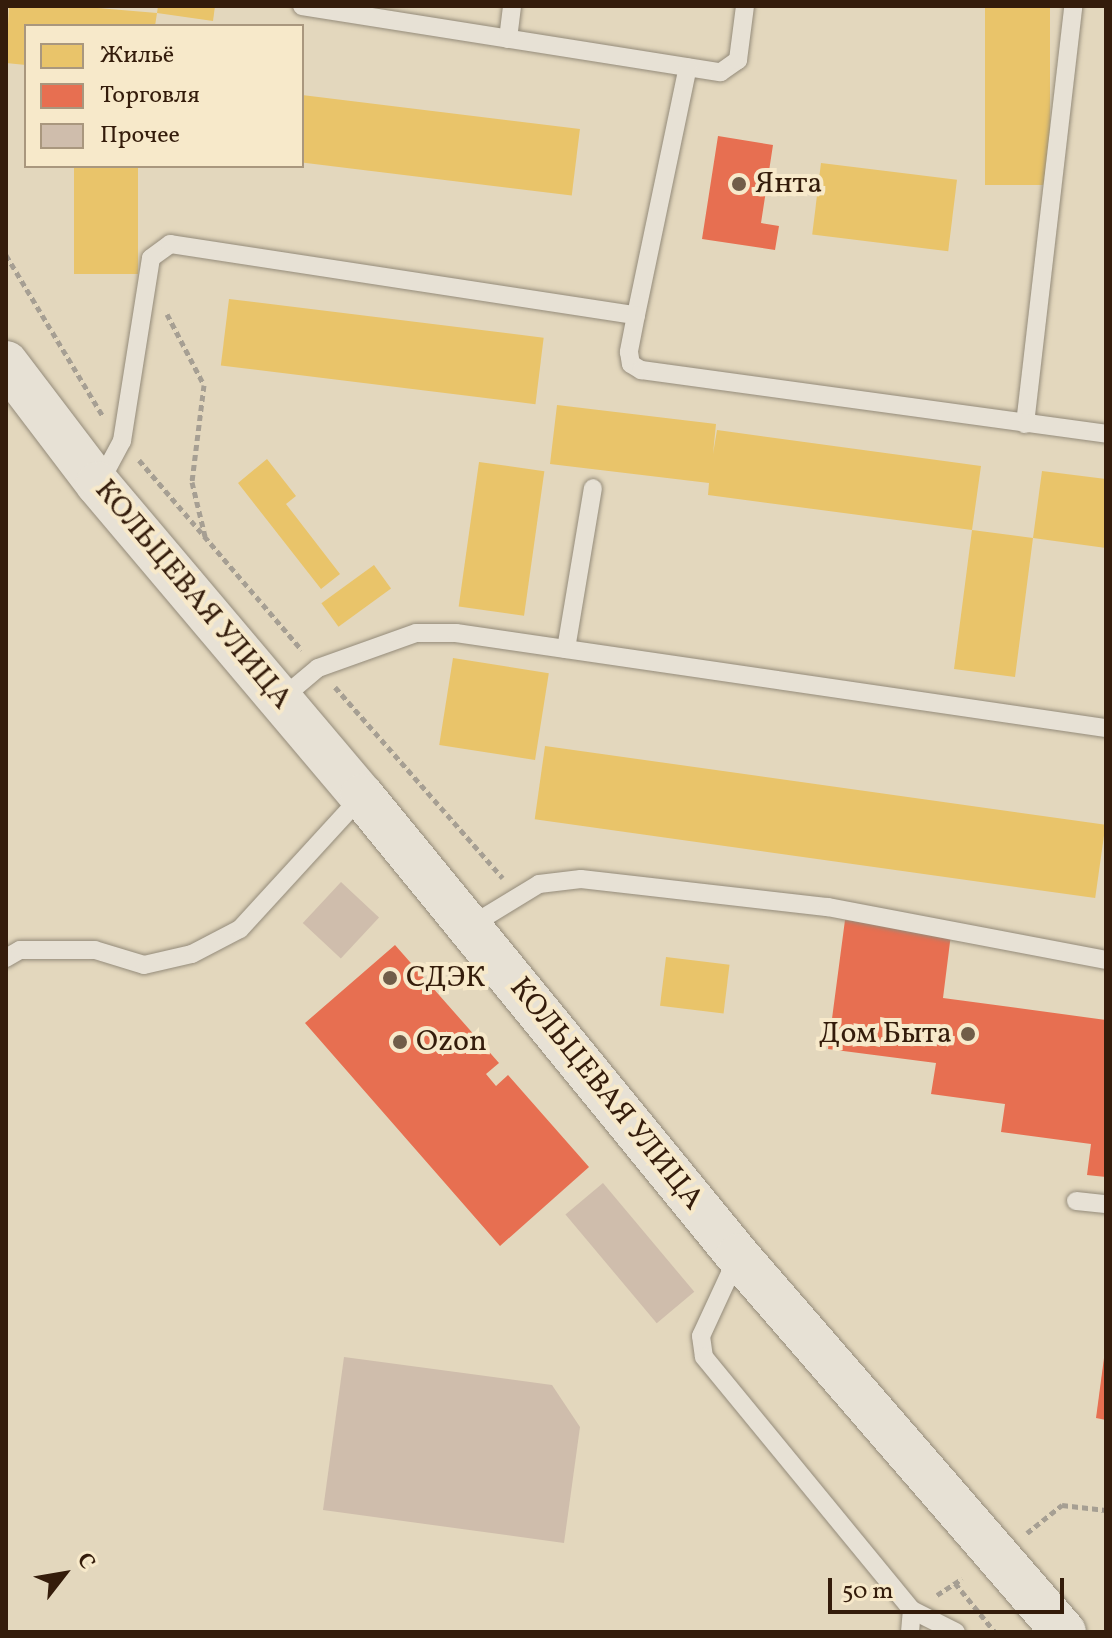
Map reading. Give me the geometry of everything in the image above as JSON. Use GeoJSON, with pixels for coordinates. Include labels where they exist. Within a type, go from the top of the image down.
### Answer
{"type":"FeatureCollection","features":[{"type":"Feature","properties":{"kind":"street","name":"КОЛЬЦЕВАЯ УЛИЦА"},"geometry":{"type":"LineString","coordinates":[[6,363],[98,484],[470,926],[738,1256],[1064,1632]]}},
{"type":"Feature","properties":{"kind":"lane"},"geometry":{"type":"LineString","coordinates":[[302,6],[688,67],[730,69],[738,60],[745,6]]}},
{"type":"Feature","properties":{"kind":"lane"},"geometry":{"type":"LineString","coordinates":[[508,39],[512,6]]}},
{"type":"Feature","properties":{"kind":"lane"},"geometry":{"type":"LineString","coordinates":[[1025,424],[1073,6]]}},
{"type":"Feature","properties":{"kind":"lane"},"geometry":{"type":"LineString","coordinates":[[688,67],[636,315],[629,352],[631,364],[641,370],[1106,434]]}},
{"type":"Feature","properties":{"kind":"lane"},"geometry":{"type":"LineString","coordinates":[[98,484],[122,441],[151,258],[170,244],[636,315]]}},
{"type":"Feature","properties":{"kind":"lane"},"geometry":{"type":"LineString","coordinates":[[566,649],[593,488]]}},
{"type":"Feature","properties":{"kind":"lane"},"geometry":{"type":"LineString","coordinates":[[281,699],[318,668],[416,633],[566,649],[1106,728]]}},
{"type":"Feature","properties":{"kind":"lane"},"geometry":{"type":"LineString","coordinates":[[6,958],[20,950],[95,950],[144,965],[192,954],[240,929],[362,796]]}},
{"type":"Feature","properties":{"kind":"lane"},"geometry":{"type":"LineString","coordinates":[[470,926],[539,884],[581,879],[828,907],[1106,960]]}},
{"type":"Feature","properties":{"kind":"lane"},"geometry":{"type":"LineString","coordinates":[[1076,1201],[1106,1204]]}},
{"type":"Feature","properties":{"kind":"lane"},"geometry":{"type":"LineString","coordinates":[[738,1256],[701,1336],[704,1357],[912,1610],[956,1632]]}},
{"type":"Feature","properties":{"kind":"lane"},"geometry":{"type":"LineString","coordinates":[[910,1632],[912,1610]]}},
{"type":"Feature","properties":{"kind":"path"},"geometry":{"type":"LineString","coordinates":[[6,255],[122,441],[519,896]]}},
{"type":"Feature","properties":{"kind":"path"},"geometry":{"type":"LineString","coordinates":[[148,277],[204,385],[192,482],[205,538]]}},
{"type":"Feature","properties":{"kind":"path"},"geometry":{"type":"LineString","coordinates":[[1023,1536],[1062,1505],[1106,1510]]}},
{"type":"Feature","properties":{"kind":"path"},"geometry":{"type":"LineString","coordinates":[[955,1583],[995,1632]]}},
{"type":"Feature","properties":{"kind":"building: Жильё"},"geometry":{"type":"Polygon","coordinates":[[[9,6],[74,6],[157,13],[155,24],[24,24],[24,65],[6,63],[9,6]]]}},
{"type":"Feature","properties":{"kind":"building: Жильё"},"geometry":{"type":"Polygon","coordinates":[[[158,6],[215,6],[213,21],[157,13],[158,6]]]}},
{"type":"Feature","properties":{"kind":"building: Жильё"},"geometry":{"type":"Polygon","coordinates":[[[985,6],[1050,6],[1050,185],[985,185],[985,6]]]}},
{"type":"Feature","properties":{"kind":"building: Жильё"},"geometry":{"type":"Polygon","coordinates":[[[304,95],[580,129],[572,196],[304,163],[304,95]]]}},
{"type":"Feature","properties":{"kind":"building: Жильё"},"geometry":{"type":"Polygon","coordinates":[[[821,163],[957,180],[948,251],[812,234],[821,163]]]}},
{"type":"Feature","properties":{"kind":"building: Жильё"},"geometry":{"type":"Polygon","coordinates":[[[74,168],[138,168],[138,274],[74,274],[74,168]]]}},
{"type":"Feature","properties":{"kind":"building: Жильё"},"geometry":{"type":"Polygon","coordinates":[[[229,299],[544,338],[535,404],[221,366],[229,299]]]}},
{"type":"Feature","properties":{"kind":"building: Жильё"},"geometry":{"type":"Polygon","coordinates":[[[557,405],[716,424],[713,454],[717,430],[981,466],[972,530],[708,495],[709,483],[550,464],[557,405]]]}},
{"type":"Feature","properties":{"kind":"building: Жильё"},"geometry":{"type":"Polygon","coordinates":[[[267,459],[296,496],[286,504],[340,574],[321,589],[238,483],[267,459]]]}},
{"type":"Feature","properties":{"kind":"building: Жильё"},"geometry":{"type":"Polygon","coordinates":[[[479,462],[544,471],[524,616],[459,607],[479,462]]]}},
{"type":"Feature","properties":{"kind":"building: Жильё"},"geometry":{"type":"Polygon","coordinates":[[[1042,471],[1106,479],[1106,548],[1033,538],[1042,471]]]}},
{"type":"Feature","properties":{"kind":"building: Жильё"},"geometry":{"type":"Polygon","coordinates":[[[972,530],[1033,538],[1015,677],[954,669],[972,530]]]}},
{"type":"Feature","properties":{"kind":"building: Жильё"},"geometry":{"type":"Polygon","coordinates":[[[374,565],[391,588],[338,627],[321,603],[374,565]]]}},
{"type":"Feature","properties":{"kind":"building: Жильё"},"geometry":{"type":"Polygon","coordinates":[[[453,658],[549,673],[535,760],[439,745],[453,658]]]}},
{"type":"Feature","properties":{"kind":"building: Жильё"},"geometry":{"type":"Polygon","coordinates":[[[545,746],[1105,825],[1095,898],[535,819],[545,746]]]}},
{"type":"Feature","properties":{"kind":"building: Жильё"},"geometry":{"type":"Polygon","coordinates":[[[666,957],[730,965],[724,1013],[660,1006],[666,957]]]}},
{"type":"Feature","properties":{"kind":"building: Торговля","name":"Янта"},"geometry":{"type":"Polygon","coordinates":[[[718,136],[773,145],[761,223],[779,226],[775,250],[702,239],[718,136]]]}},
{"type":"Feature","properties":{"kind":"building: Торговля","name":"Дом Быта"},"geometry":{"type":"Polygon","coordinates":[[[845,920],[951,934],[943,998],[1106,1020],[1106,1177],[1087,1175],[1091,1144],[1001,1132],[1005,1104],[931,1094],[936,1063],[828,1049],[845,920]]]}},
{"type":"Feature","properties":{"kind":"building: Торговля"},"geometry":{"type":"Polygon","coordinates":[[[395,945],[499,1063],[486,1074],[496,1086],[508,1075],[589,1167],[500,1246],[305,1023],[395,945]]]}},
{"type":"Feature","properties":{"kind":"building: Торговля"},"geometry":{"type":"Polygon","coordinates":[[[1106,1358],[1106,1420],[1096,1418],[1106,1358]]]}},
{"type":"Feature","properties":{"kind":"building: Прочее"},"geometry":{"type":"Polygon","coordinates":[[[341,882],[379,917],[341,958],[303,923],[341,882]]]}},
{"type":"Feature","properties":{"kind":"building: Прочее"},"geometry":{"type":"Polygon","coordinates":[[[603,1183],[694,1292],[657,1323],[565,1214],[603,1183]]]}},
{"type":"Feature","properties":{"kind":"building: Прочее"},"geometry":{"type":"Polygon","coordinates":[[[344,1357],[552,1385],[580,1427],[564,1543],[323,1510],[344,1357]]]}},
{"type":"Feature","properties":{"kind":"place","name":"Янта"},"geometry":{"type":"Point","coordinates":[739,184]}},
{"type":"Feature","properties":{"kind":"place","name":"СДЭК"},"geometry":{"type":"Point","coordinates":[390,978]}},
{"type":"Feature","properties":{"kind":"place","name":"Дом Быта"},"geometry":{"type":"Point","coordinates":[968,1034]}},
{"type":"Feature","properties":{"kind":"place","name":"Ozon"},"geometry":{"type":"Point","coordinates":[400,1042]}}]}
